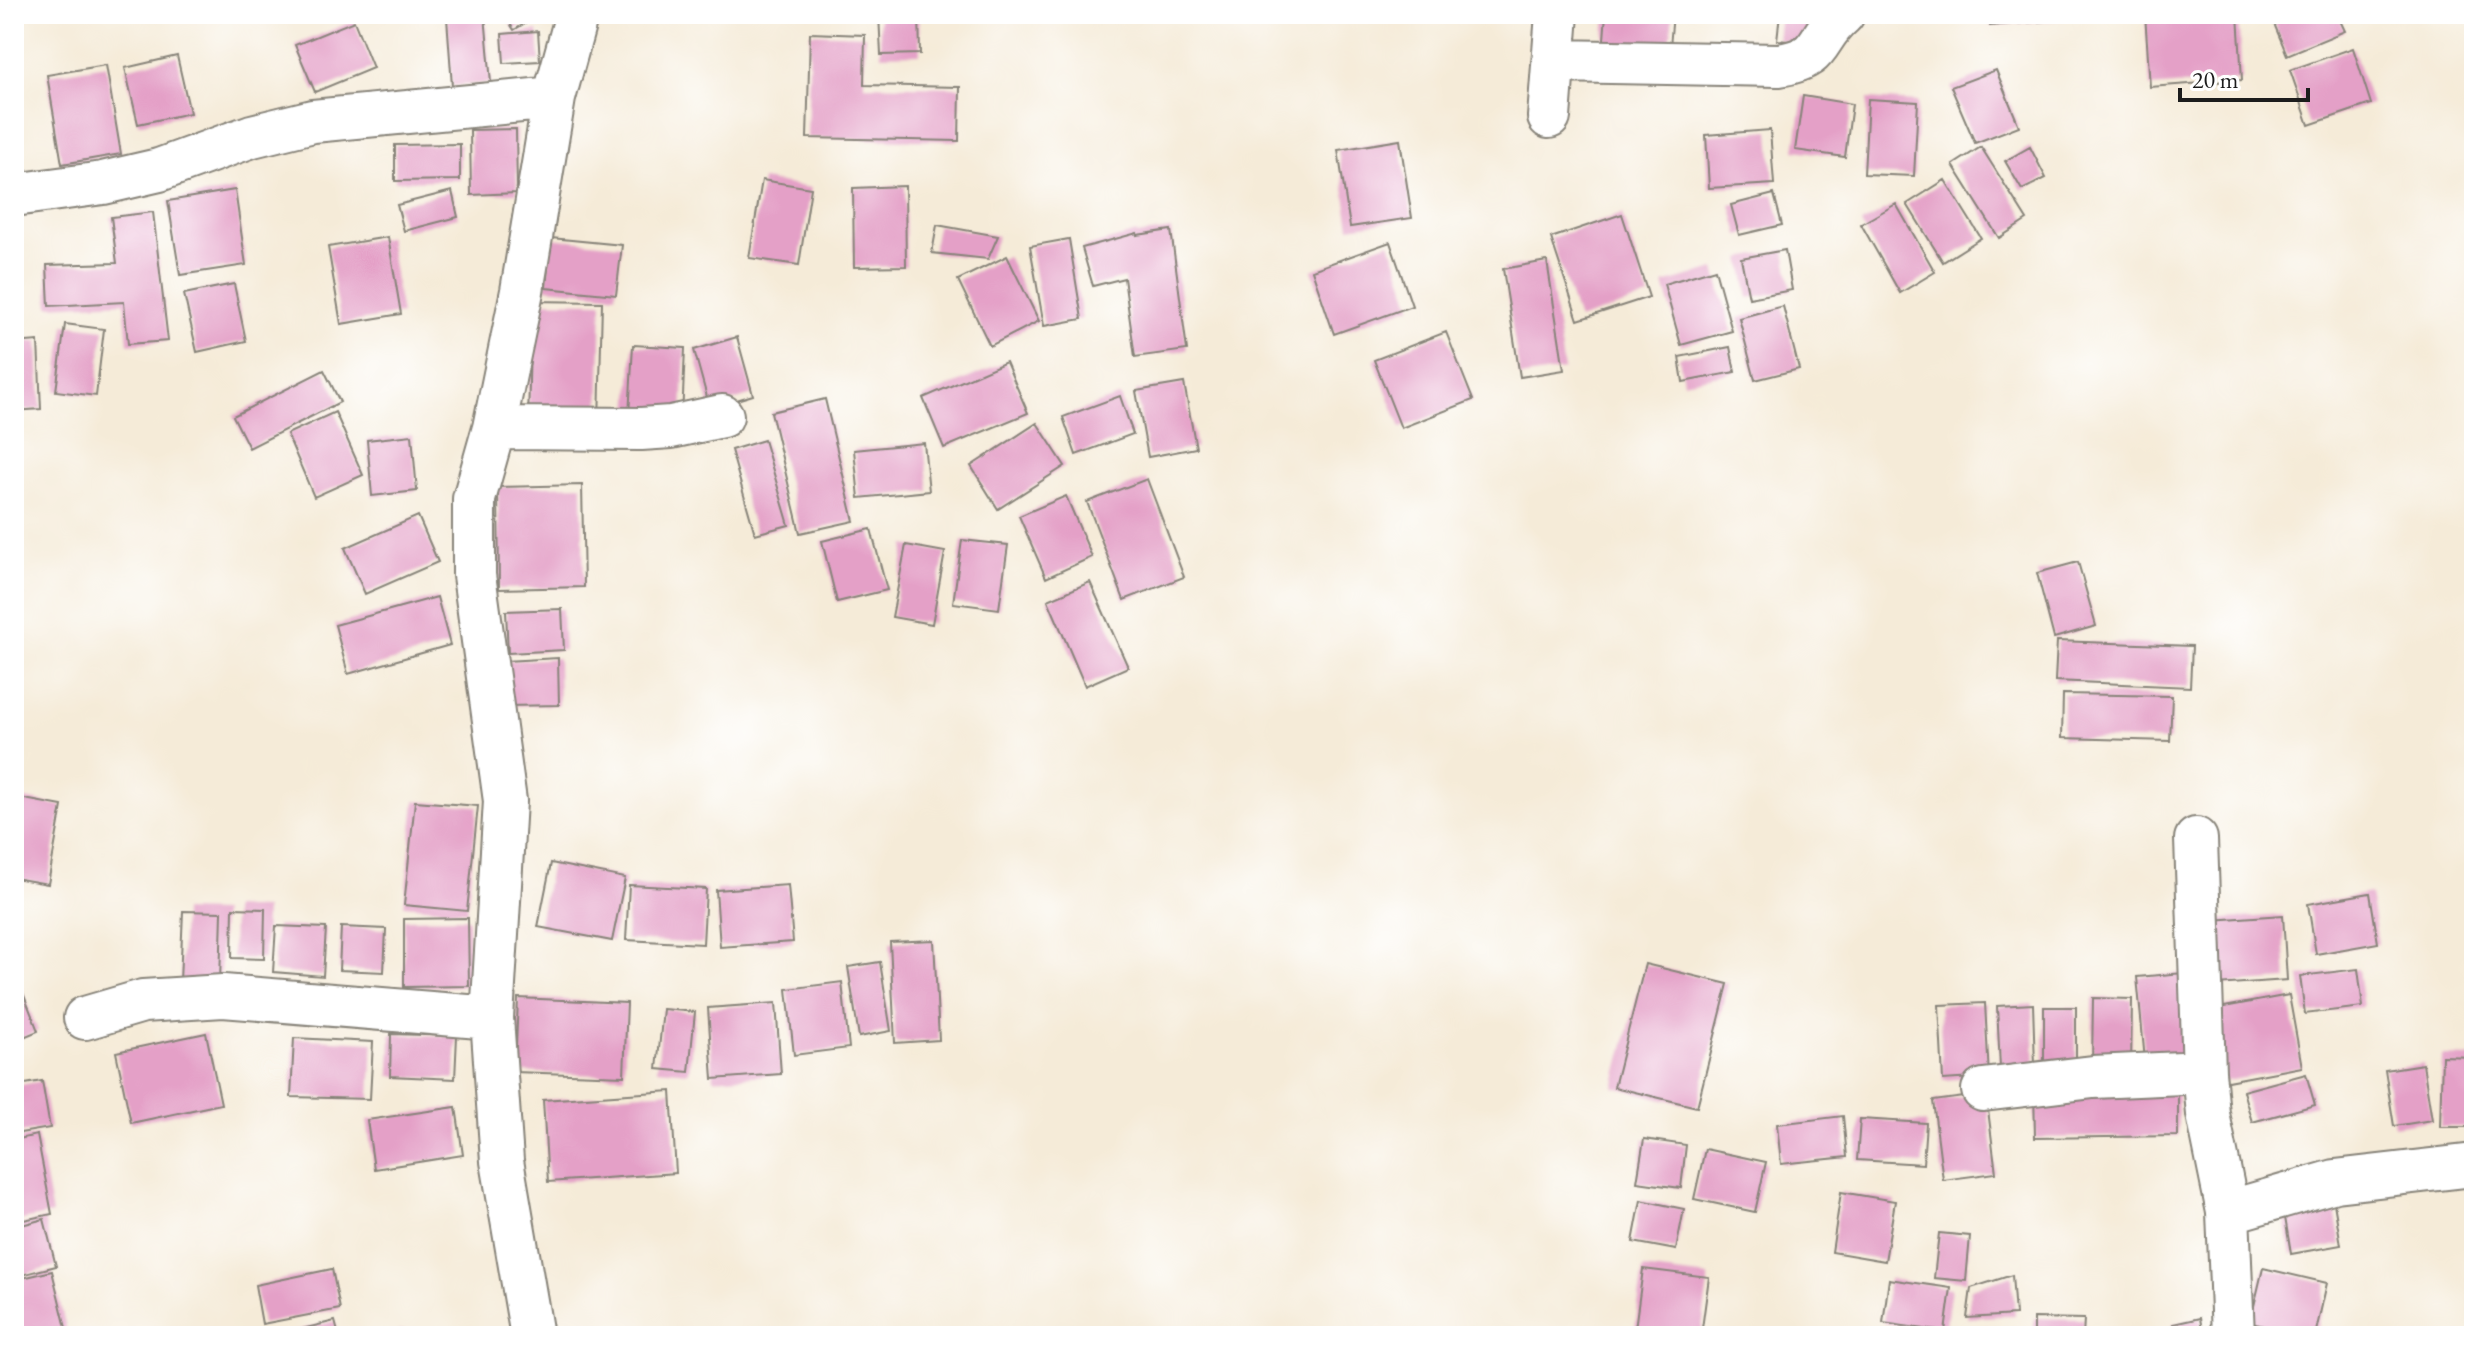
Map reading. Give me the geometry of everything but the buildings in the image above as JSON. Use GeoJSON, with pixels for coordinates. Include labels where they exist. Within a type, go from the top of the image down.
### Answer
{"type":"FeatureCollection","features":[{"type":"Feature","properties":{"kind":"street"},"geometry":{"type":"LineString","coordinates":[[532,1336],[502,1161],[492,1018],[505,801],[474,575],[474,499],[494,428],[522,291],[554,98],[577,14]]}},
{"type":"Feature","properties":{"kind":"street"},"geometry":{"type":"LineString","coordinates":[[1549,117],[1557,14]]}},
{"type":"Feature","properties":{"kind":"street"},"geometry":{"type":"LineString","coordinates":[[1555,61],[1789,64],[1800,62],[1816,50],[1831,24],[1843,14]]}},
{"type":"Feature","properties":{"kind":"street"},"geometry":{"type":"LineString","coordinates":[[14,195],[103,183],[159,170],[252,136],[313,121],[554,98]]}},
{"type":"Feature","properties":{"kind":"street"},"geometry":{"type":"LineString","coordinates":[[494,428],[641,429],[671,427],[722,416]]}},
{"type":"Feature","properties":{"kind":"street"},"geometry":{"type":"LineString","coordinates":[[2196,839],[2204,1072],[2208,1114],[2228,1212],[2233,1336]]}},
{"type":"Feature","properties":{"kind":"street"},"geometry":{"type":"LineString","coordinates":[[85,1018],[143,1001],[223,996],[492,1018]]}},
{"type":"Feature","properties":{"kind":"street"},"geometry":{"type":"LineString","coordinates":[[1983,1090],[2093,1077],[2204,1072]]}},
{"type":"Feature","properties":{"kind":"street"},"geometry":{"type":"LineString","coordinates":[[2228,1212],[2335,1181],[2474,1165]]}}]}
